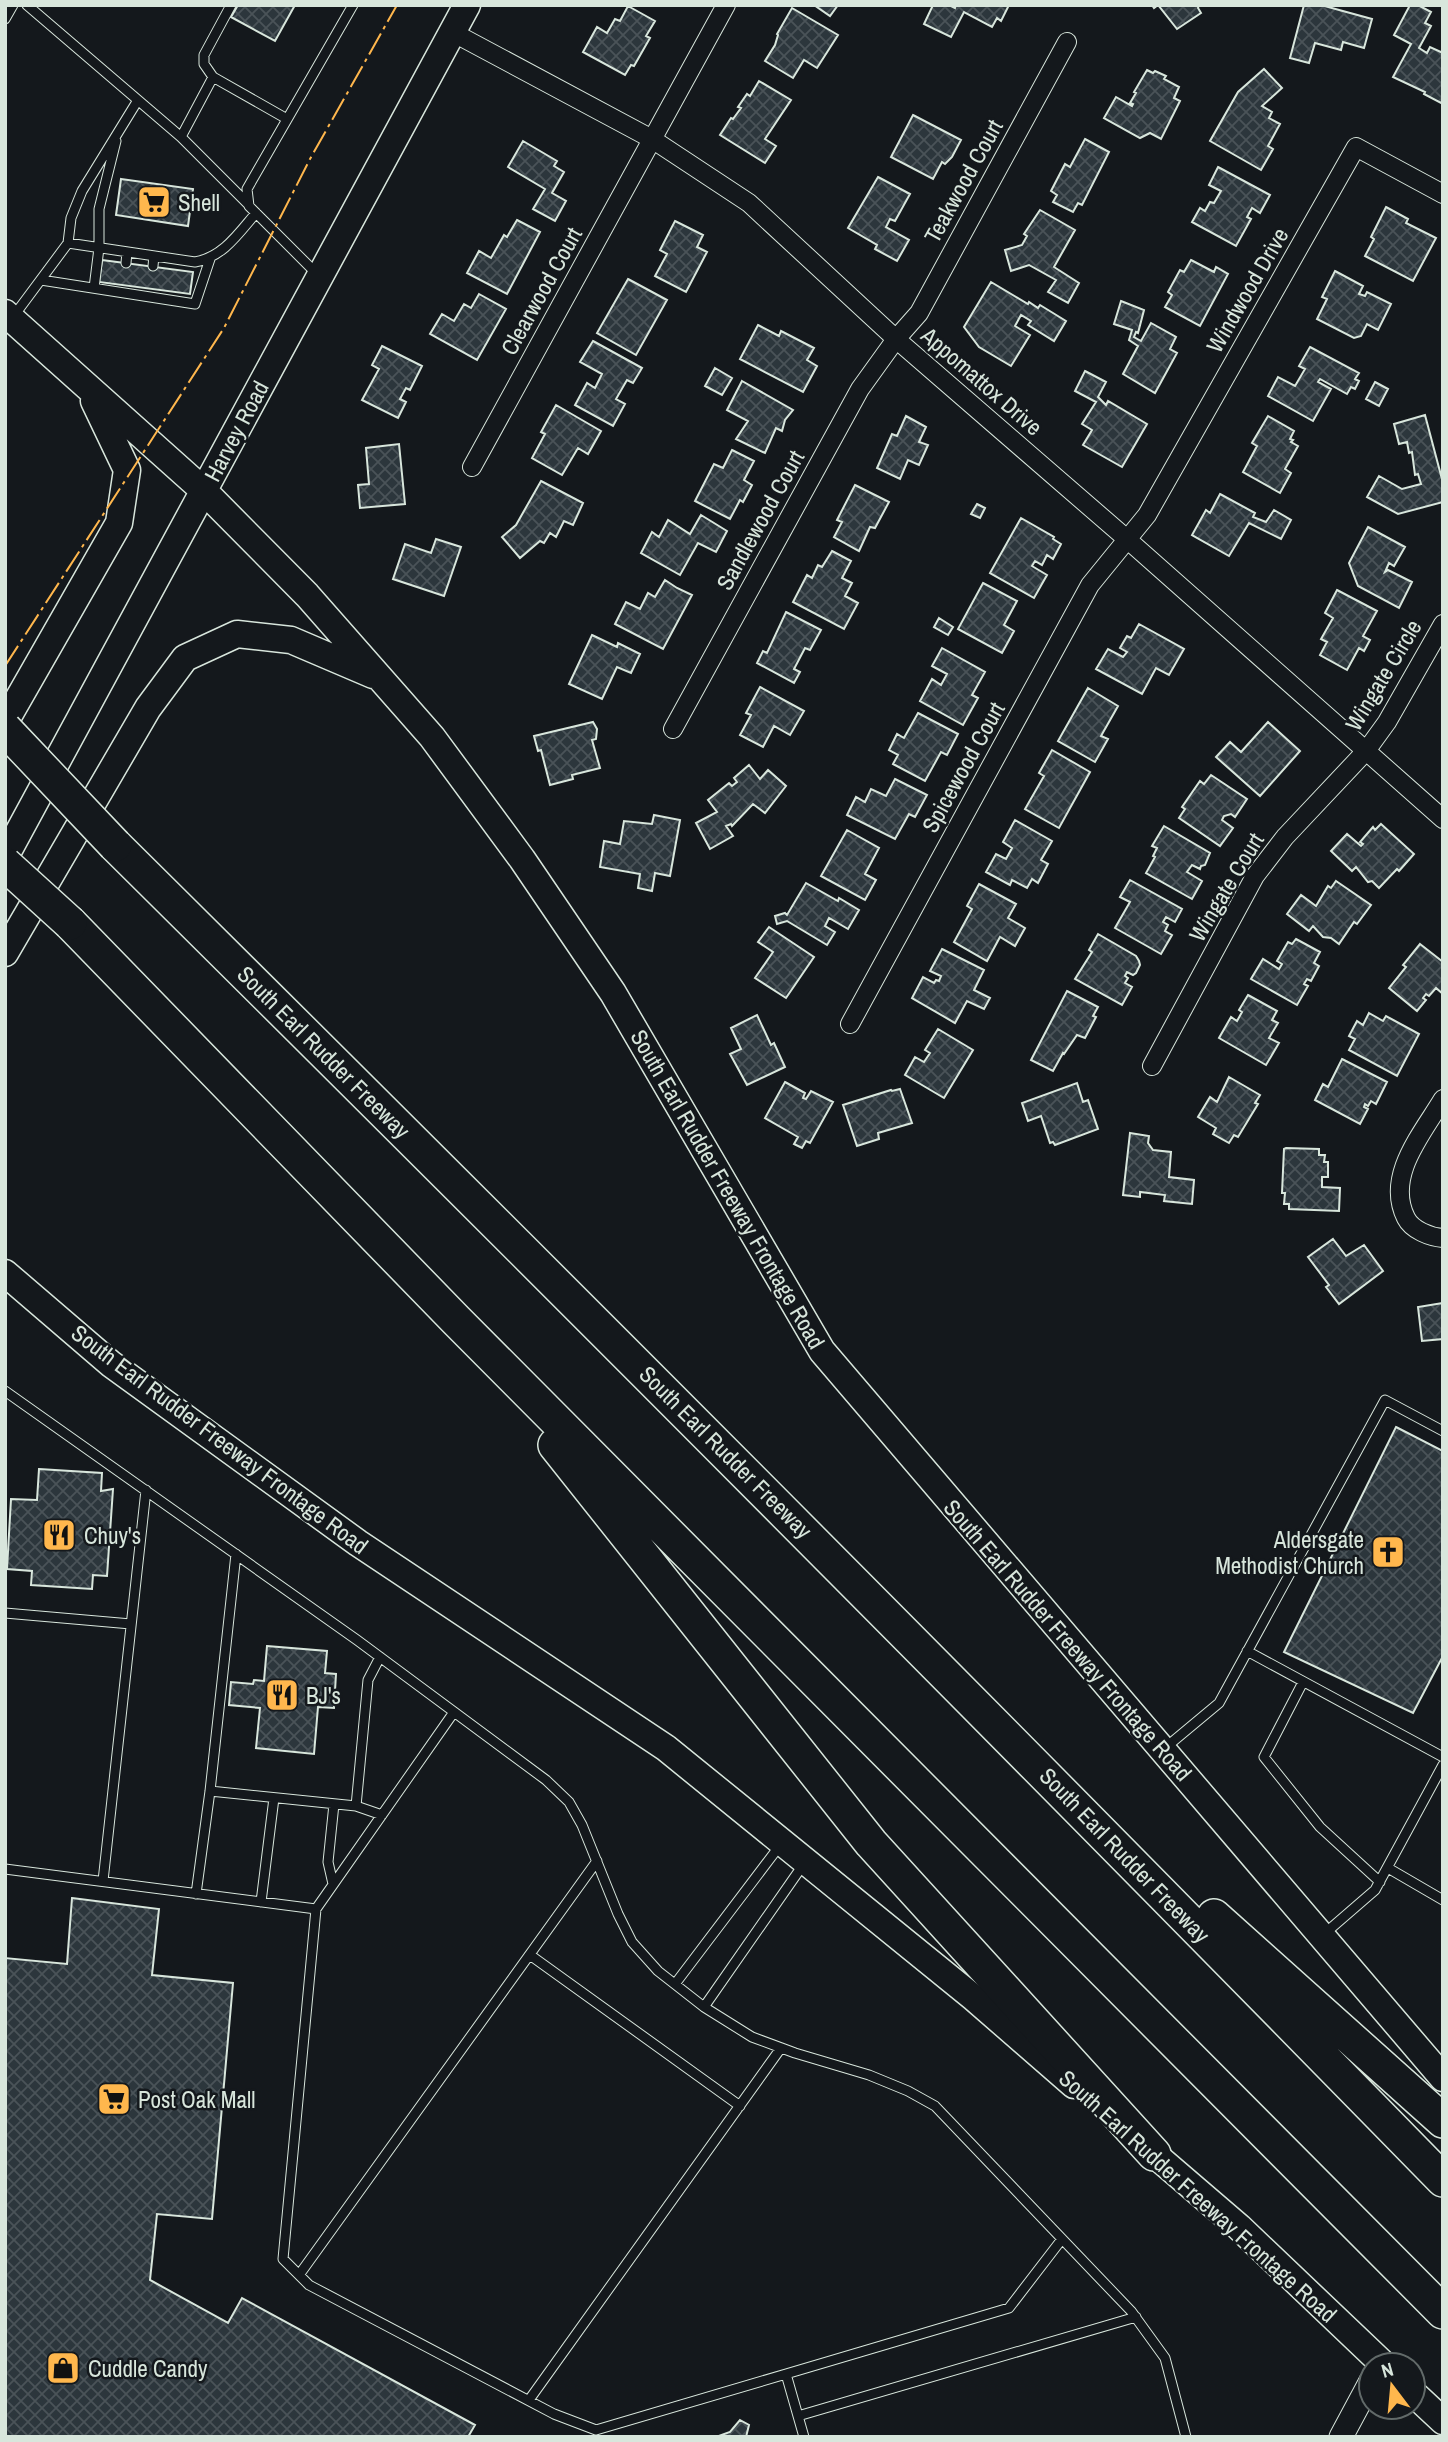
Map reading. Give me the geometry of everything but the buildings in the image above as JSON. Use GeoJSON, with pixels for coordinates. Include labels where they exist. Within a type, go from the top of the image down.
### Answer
{"type":"FeatureCollection","features":[{"type":"Feature","properties":{"kind":"highway","name":"South Earl Rudder Freeway"},"geometry":{"type":"LineString","coordinates":[[5,729],[115,845],[632,1357],[1443,2180]]}},
{"type":"Feature","properties":{"kind":"highway"},"geometry":{"type":"LineString","coordinates":[[5,864],[70,923],[456,1320],[1443,2312]]}},
{"type":"Feature","properties":{"kind":"highway"},"geometry":{"type":"LineString","coordinates":[[456,1320],[871,1843],[1154,2154]]}},
{"type":"Feature","properties":{"kind":"highway"},"geometry":{"type":"LineString","coordinates":[[1083,1812],[1175,1881],[1443,2121]]}},
{"type":"Feature","properties":{"kind":"main road","name":"Harvey Road"},"geometry":{"type":"LineString","coordinates":[[5,857],[467,5]]}},
{"type":"Feature","properties":{"kind":"main road","name":"South Earl Rudder Freeway Frontage Road"},"geometry":{"type":"LineString","coordinates":[[9,316],[204,490],[307,595],[440,748],[522,859],[613,993],[822,1351],[1443,2078]]}},
{"type":"Feature","properties":{"kind":"main road"},"geometry":{"type":"LineString","coordinates":[[5,722],[119,523],[127,470],[88,388]]}},
{"type":"Feature","properties":{"kind":"main road"},"geometry":{"type":"LineString","coordinates":[[5,953],[148,708],[185,658],[237,634],[251,635],[291,640],[381,679]]}},
{"type":"Feature","properties":{"kind":"main road","name":"South Earl Rudder Freeway Frontage Road"},"geometry":{"type":"LineString","coordinates":[[5,1273],[111,1364],[358,1544],[666,1748],[974,1998],[1239,2227],[1362,2351]]}},
{"type":"Feature","properties":{"kind":"main road"},"geometry":{"type":"LineString","coordinates":[[1427,2406],[1443,2421]]}},
{"type":"Feature","properties":{"kind":"street","name":"Clearwood Court"},"geometry":{"type":"LineString","coordinates":[[472,467],[726,5]]}},
{"type":"Feature","properties":{"kind":"street","name":"Appomattox Drive"},"geometry":{"type":"LineString","coordinates":[[452,32],[652,139],[749,203],[896,340],[1128,540],[1443,819]]}},
{"type":"Feature","properties":{"kind":"street","name":"Teakwood Court"},"geometry":{"type":"LineString","coordinates":[[896,340],[919,313],[1067,42]]}},
{"type":"Feature","properties":{"kind":"street","name":"Windwood Drive"},"geometry":{"type":"LineString","coordinates":[[1128,540],[1147,515],[1356,147],[1443,194]]}},
{"type":"Feature","properties":{"kind":"street","name":"Sandlewood Court"},"geometry":{"type":"LineString","coordinates":[[673,729],[860,389],[896,340]]}},
{"type":"Feature","properties":{"kind":"street","name":"Spicewood Court"},"geometry":{"type":"LineString","coordinates":[[850,1024],[1090,585],[1128,540]]}},
{"type":"Feature","properties":{"kind":"street","name":"Wingate Circle"},"geometry":{"type":"LineString","coordinates":[[1366,751],[1387,722],[1443,624]]}},
{"type":"Feature","properties":{"kind":"street","name":"Wingate Court"},"geometry":{"type":"LineString","coordinates":[[1153,1066],[1255,876],[1285,837],[1366,751]]}},
{"type":"Feature","properties":{"kind":"street"},"geometry":{"type":"LineString","coordinates":[[1443,1099],[1406,1161],[1398,1189],[1400,1206],[1409,1223],[1425,1234],[1443,1238]]}},
{"type":"Feature","properties":{"kind":"street"},"geometry":{"type":"LineString","coordinates":[[1341,2437],[1357,2408]]}},
{"type":"Feature","properties":{"kind":"lane"},"geometry":{"type":"LineString","coordinates":[[5,19],[13,5]]}},
{"type":"Feature","properties":{"kind":"lane"},"geometry":{"type":"LineString","coordinates":[[27,5],[181,137],[320,276]]}},
{"type":"Feature","properties":{"kind":"lane"},"geometry":{"type":"LineString","coordinates":[[231,5],[204,55],[204,64],[213,77],[287,119]]}},
{"type":"Feature","properties":{"kind":"lane"},"geometry":{"type":"LineString","coordinates":[[253,209],[247,189],[353,5]]}},
{"type":"Feature","properties":{"kind":"lane"},"geometry":{"type":"LineString","coordinates":[[181,137],[213,77]]}},
{"type":"Feature","properties":{"kind":"lane"},"geometry":{"type":"LineString","coordinates":[[9,316],[41,280],[68,243],[71,218],[82,191],[138,100]]}},
{"type":"Feature","properties":{"kind":"lane"},"geometry":{"type":"LineString","coordinates":[[94,288],[99,248],[99,209],[118,133]]}},
{"type":"Feature","properties":{"kind":"lane"},"geometry":{"type":"LineString","coordinates":[[68,243],[154,256],[179,265],[210,260],[227,247],[253,209]]}},
{"type":"Feature","properties":{"kind":"lane"},"geometry":{"type":"LineString","coordinates":[[126,263],[127,252]]}},
{"type":"Feature","properties":{"kind":"lane"},"geometry":{"type":"LineString","coordinates":[[153,266],[154,256]]}},
{"type":"Feature","properties":{"kind":"lane"},"geometry":{"type":"LineString","coordinates":[[41,280],[150,293],[195,304],[210,260]]}},
{"type":"Feature","properties":{"kind":"lane"},"geometry":{"type":"LineString","coordinates":[[5,1391],[380,1657],[546,1780],[569,1802],[632,1941],[658,1971],[704,2007],[752,2037],[869,2075],[935,2106],[1136,2318],[1165,2358],[1186,2437]]}},
{"type":"Feature","properties":{"kind":"lane"},"geometry":{"type":"LineString","coordinates":[[1163,1749],[1219,1703],[1384,1400],[1443,1431]]}},
{"type":"Feature","properties":{"kind":"lane"},"geometry":{"type":"LineString","coordinates":[[103,1881],[146,1490]]}},
{"type":"Feature","properties":{"kind":"lane"},"geometry":{"type":"LineString","coordinates":[[196,1894],[236,1554]]}},
{"type":"Feature","properties":{"kind":"lane"},"geometry":{"type":"LineString","coordinates":[[5,1613],[131,1624]]}},
{"type":"Feature","properties":{"kind":"lane"},"geometry":{"type":"LineString","coordinates":[[1247,1651],[1443,1757]]}},
{"type":"Feature","properties":{"kind":"lane"},"geometry":{"type":"LineString","coordinates":[[356,1806],[368,1680],[380,1657]]}},
{"type":"Feature","properties":{"kind":"lane"},"geometry":{"type":"LineString","coordinates":[[1303,1682],[1264,1757],[1320,1827],[1380,1882]]}},
{"type":"Feature","properties":{"kind":"lane"},"geometry":{"type":"LineString","coordinates":[[454,1712],[316,1909],[283,2259],[309,2286],[554,2414],[596,2430],[1009,2308],[1062,2239]]}},
{"type":"Feature","properties":{"kind":"lane"},"geometry":{"type":"LineString","coordinates":[[1322,1936],[1375,1890],[1443,1765]]}},
{"type":"Feature","properties":{"kind":"lane"},"geometry":{"type":"LineString","coordinates":[[210,1791],[356,1806],[382,1815]]}},
{"type":"Feature","properties":{"kind":"lane"},"geometry":{"type":"LineString","coordinates":[[261,1902],[274,1798]]}},
{"type":"Feature","properties":{"kind":"lane"},"geometry":{"type":"LineString","coordinates":[[333,1884],[328,1862],[334,1804]]}},
{"type":"Feature","properties":{"kind":"lane"},"geometry":{"type":"LineString","coordinates":[[675,1984],[782,1842]]}},
{"type":"Feature","properties":{"kind":"lane"},"geometry":{"type":"LineString","coordinates":[[299,2275],[597,1861]]}},
{"type":"Feature","properties":{"kind":"lane"},"geometry":{"type":"LineString","coordinates":[[704,2007],[806,1862]]}},
{"type":"Feature","properties":{"kind":"lane"},"geometry":{"type":"LineString","coordinates":[[1388,1868],[1443,1900]]}},
{"type":"Feature","properties":{"kind":"lane"},"geometry":{"type":"LineString","coordinates":[[5,1869],[316,1909]]}},
{"type":"Feature","properties":{"kind":"lane"},"geometry":{"type":"LineString","coordinates":[[530,1955],[740,2106]]}},
{"type":"Feature","properties":{"kind":"lane"},"geometry":{"type":"LineString","coordinates":[[529,2400],[781,2048]]}},
{"type":"Feature","properties":{"kind":"lane"},"geometry":{"type":"LineString","coordinates":[[798,2416],[1136,2318]]}},
{"type":"Feature","properties":{"kind":"lane"},"geometry":{"type":"LineString","coordinates":[[786,2374],[804,2437]]}},
{"type":"Feature","properties":{"kind":"power"},"geometry":{"type":"LineString","coordinates":[[5,666],[224,328],[310,159],[397,5]]}},
{"type":"Feature","properties":{"kind":"place","name":"Shell"},"geometry":{"type":"Point","coordinates":[154,202]}},
{"type":"Feature","properties":{"kind":"place","name":"Chuy's"},"geometry":{"type":"Point","coordinates":[59,1535]}},
{"type":"Feature","properties":{"kind":"place","name":"Aldersgate Methodist Church"},"geometry":{"type":"Point","coordinates":[1388,1552]}},
{"type":"Feature","properties":{"kind":"place","name":"BJ's"},"geometry":{"type":"Point","coordinates":[282,1695]}},
{"type":"Feature","properties":{"kind":"place","name":"Post Oak Mall"},"geometry":{"type":"Point","coordinates":[114,2099]}},
{"type":"Feature","properties":{"kind":"place","name":"Cuddle Candy"},"geometry":{"type":"Point","coordinates":[63,2368]}}]}
